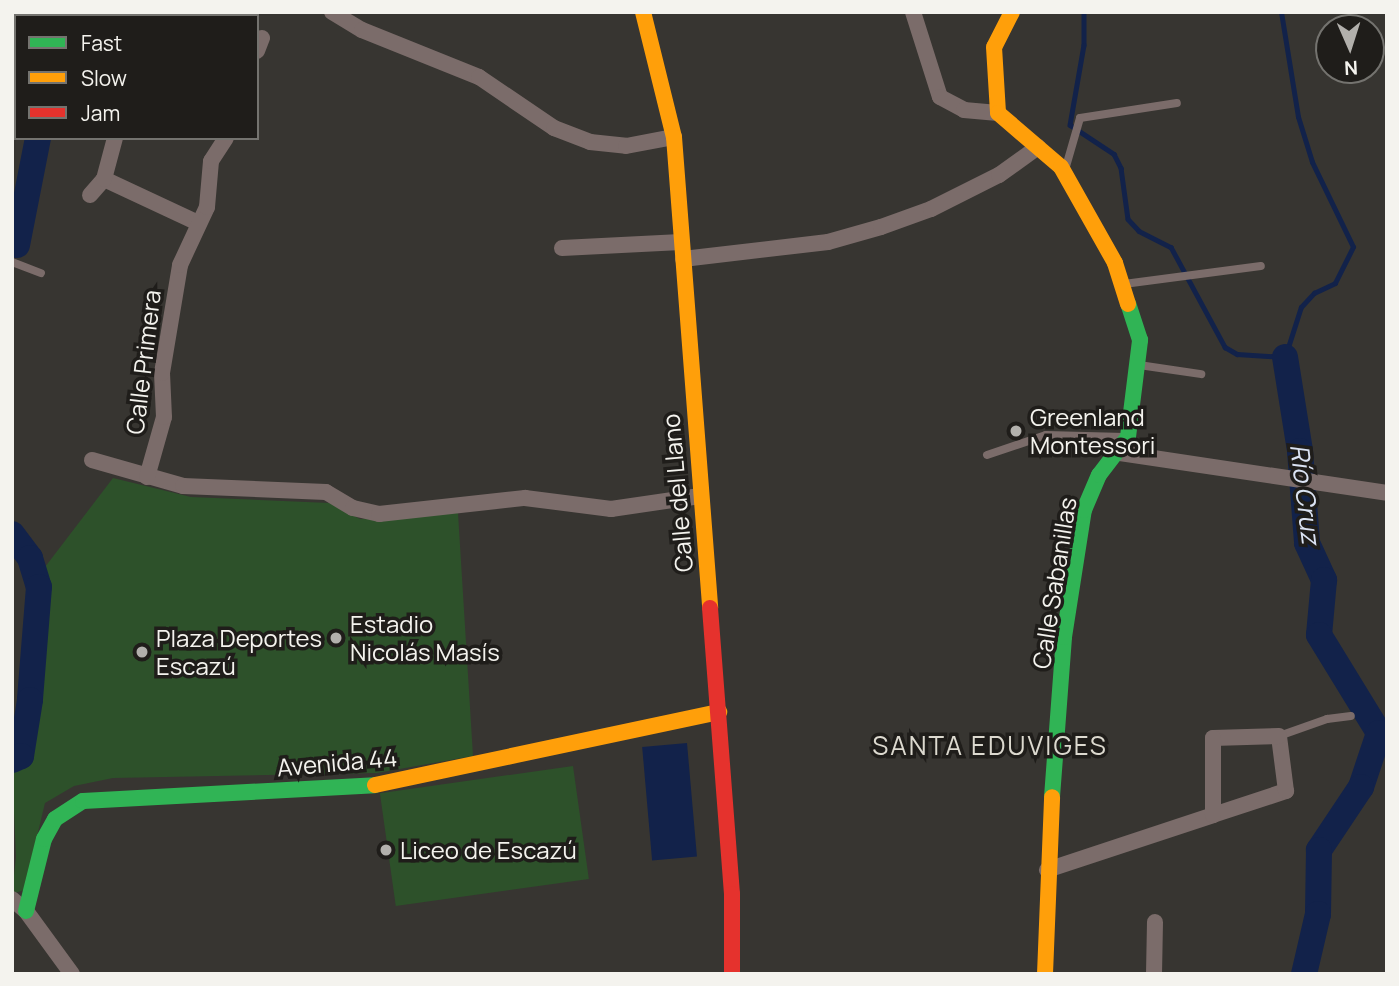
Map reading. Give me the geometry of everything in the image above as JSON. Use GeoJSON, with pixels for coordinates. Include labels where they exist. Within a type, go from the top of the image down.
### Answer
{"type":"FeatureCollection","features":[{"type":"Feature","properties":{"kind":"street"},"geometry":{"type":"LineString","coordinates":[[332,12],[362,30],[479,77],[554,128],[590,142],[626,146],[674,137]]}},
{"type":"Feature","properties":{"kind":"street","name":"Calle del Llano"},"geometry":{"type":"LineString","coordinates":[[643,12],[674,137],[732,894],[732,974]]}},
{"type":"Feature","properties":{"kind":"street"},"geometry":{"type":"LineString","coordinates":[[913,12],[940,97],[964,110],[998,113],[994,47],[1012,12]]}},
{"type":"Feature","properties":{"kind":"street","name":"Calle Sabanillas"},"geometry":{"type":"LineString","coordinates":[[998,113],[1065,173],[1085,203],[1124,284],[1140,341],[1128,437],[1120,453],[1099,475],[1084,510],[1064,637],[1048,870],[1045,974]]}},
{"type":"Feature","properties":{"kind":"street"},"geometry":{"type":"LineString","coordinates":[[90,195],[104,179],[114,140]]}},
{"type":"Feature","properties":{"kind":"street","name":"Calle Primera"},"geometry":{"type":"LineString","coordinates":[[147,477],[164,416],[162,373],[173,295],[198,223],[207,207],[211,160],[225,140]]}},
{"type":"Feature","properties":{"kind":"street"},"geometry":{"type":"LineString","coordinates":[[683,259],[815,244],[881,227],[931,209],[999,176],[1038,147]]}},
{"type":"Feature","properties":{"kind":"street"},"geometry":{"type":"LineString","coordinates":[[104,179],[198,223]]}},
{"type":"Feature","properties":{"kind":"street"},"geometry":{"type":"LineString","coordinates":[[562,248],[681,242]]}},
{"type":"Feature","properties":{"kind":"street"},"geometry":{"type":"LineString","coordinates":[[1120,453],[1387,493]]}},
{"type":"Feature","properties":{"kind":"street"},"geometry":{"type":"LineString","coordinates":[[92,460],[147,477],[216,489],[326,492],[353,508],[379,514],[525,498],[611,509],[700,496]]}},
{"type":"Feature","properties":{"kind":"street","name":"Avenida 44"},"geometry":{"type":"LineString","coordinates":[[26,911],[44,839],[55,819],[83,801],[380,785],[719,712]]}},
{"type":"Feature","properties":{"kind":"street"},"geometry":{"type":"LineString","coordinates":[[1048,870],[1213,815],[1286,790],[1279,736],[1213,738],[1213,815]]}},
{"type":"Feature","properties":{"kind":"street"},"geometry":{"type":"LineString","coordinates":[[12,899],[26,911],[72,974]]}},
{"type":"Feature","properties":{"kind":"street"},"geometry":{"type":"LineString","coordinates":[[1154,974],[1155,922]]}},
{"type":"Feature","properties":{"kind":"lane"},"geometry":{"type":"LineString","coordinates":[[1065,173],[1080,118],[1177,103]]}},
{"type":"Feature","properties":{"kind":"lane"},"geometry":{"type":"LineString","coordinates":[[12,262],[41,273]]}},
{"type":"Feature","properties":{"kind":"lane"},"geometry":{"type":"LineString","coordinates":[[1124,284],[1261,266]]}},
{"type":"Feature","properties":{"kind":"lane"},"geometry":{"type":"LineString","coordinates":[[1139,365],[1201,374]]}},
{"type":"Feature","properties":{"kind":"lane"},"geometry":{"type":"LineString","coordinates":[[988,455],[1046,435],[1128,437]]}},
{"type":"Feature","properties":{"kind":"lane"},"geometry":{"type":"LineString","coordinates":[[1279,736],[1327,719],[1351,716]]}},
{"type":"Feature","properties":{"kind":"green space"},"geometry":{"type":"Polygon","coordinates":[[[113,478],[191,497],[329,503],[360,519],[458,513],[473,756],[377,773],[113,778],[74,786],[45,803],[24,890],[12,894],[16,857],[12,765],[27,757],[48,602],[45,567],[113,478]]]}},
{"type":"Feature","properties":{"kind":"green space"},"geometry":{"type":"Polygon","coordinates":[[[573,766],[589,879],[396,906],[380,793],[573,766]]]}},
{"type":"Feature","properties":{"kind":"water"},"geometry":{"type":"Polygon","coordinates":[[[687,743],[697,857],[652,860],[642,747],[687,743]]]}},
{"type":"Feature","properties":{"kind":"waterway"},"geometry":{"type":"LineString","coordinates":[[1084,12],[1084,45],[1070,125],[1114,154],[1121,168],[1128,219],[1139,231],[1171,247],[1225,347],[1237,354],[1285,357],[1301,307],[1314,293],[1335,283],[1353,247],[1312,162],[1298,117],[1281,12]]}},
{"type":"Feature","properties":{"kind":"waterway"},"geometry":{"type":"LineString","coordinates":[[17,245],[38,140]]}},
{"type":"Feature","properties":{"kind":"waterway","name":"Río Cruz"},"geometry":{"type":"LineString","coordinates":[[1285,357],[1300,451],[1307,543],[1324,580],[1319,635],[1379,733],[1361,787],[1319,850],[1318,914],[1304,974]]}},
{"type":"Feature","properties":{"kind":"waterway"},"geometry":{"type":"LineString","coordinates":[[12,534],[30,558],[39,587],[30,700],[21,756],[12,760]]}},
{"type":"Feature","properties":{"kind":"traffic: fast"},"geometry":{"type":"LineString","coordinates":[[1052,797],[1064,637],[1084,510],[1099,475],[1128,437],[1140,340],[1128,304]]}},
{"type":"Feature","properties":{"kind":"traffic: fast"},"geometry":{"type":"LineString","coordinates":[[26,911],[44,839],[55,819],[83,801],[375,785]]}},
{"type":"Feature","properties":{"kind":"traffic: slow"},"geometry":{"type":"LineString","coordinates":[[643,12],[674,137],[710,608]]}},
{"type":"Feature","properties":{"kind":"traffic: slow"},"geometry":{"type":"LineString","coordinates":[[1012,12],[994,47],[998,113],[1061,167],[1115,263],[1128,304]]}},
{"type":"Feature","properties":{"kind":"traffic: slow"},"geometry":{"type":"LineString","coordinates":[[375,785],[719,712]]}},
{"type":"Feature","properties":{"kind":"traffic: slow"},"geometry":{"type":"LineString","coordinates":[[1045,974],[1052,797]]}},
{"type":"Feature","properties":{"kind":"traffic: jam"},"geometry":{"type":"LineString","coordinates":[[710,608],[732,894],[732,974]]}},
{"type":"Feature","properties":{"kind":"place","name":"Greenland Montessori"},"geometry":{"type":"Point","coordinates":[1016,431]}},
{"type":"Feature","properties":{"kind":"place","name":"Estadio Nicolás Masís"},"geometry":{"type":"Point","coordinates":[336,638]}},
{"type":"Feature","properties":{"kind":"place","name":"Plaza Deportes Escazú"},"geometry":{"type":"Point","coordinates":[142,652]}},
{"type":"Feature","properties":{"kind":"place","name":"Liceo de Escazú"},"geometry":{"type":"Point","coordinates":[386,850]}},
{"type":"Feature","properties":{"kind":"district","name":"SANTA EDUVIGES"},"geometry":{"type":"Point","coordinates":[990,746]}}]}
